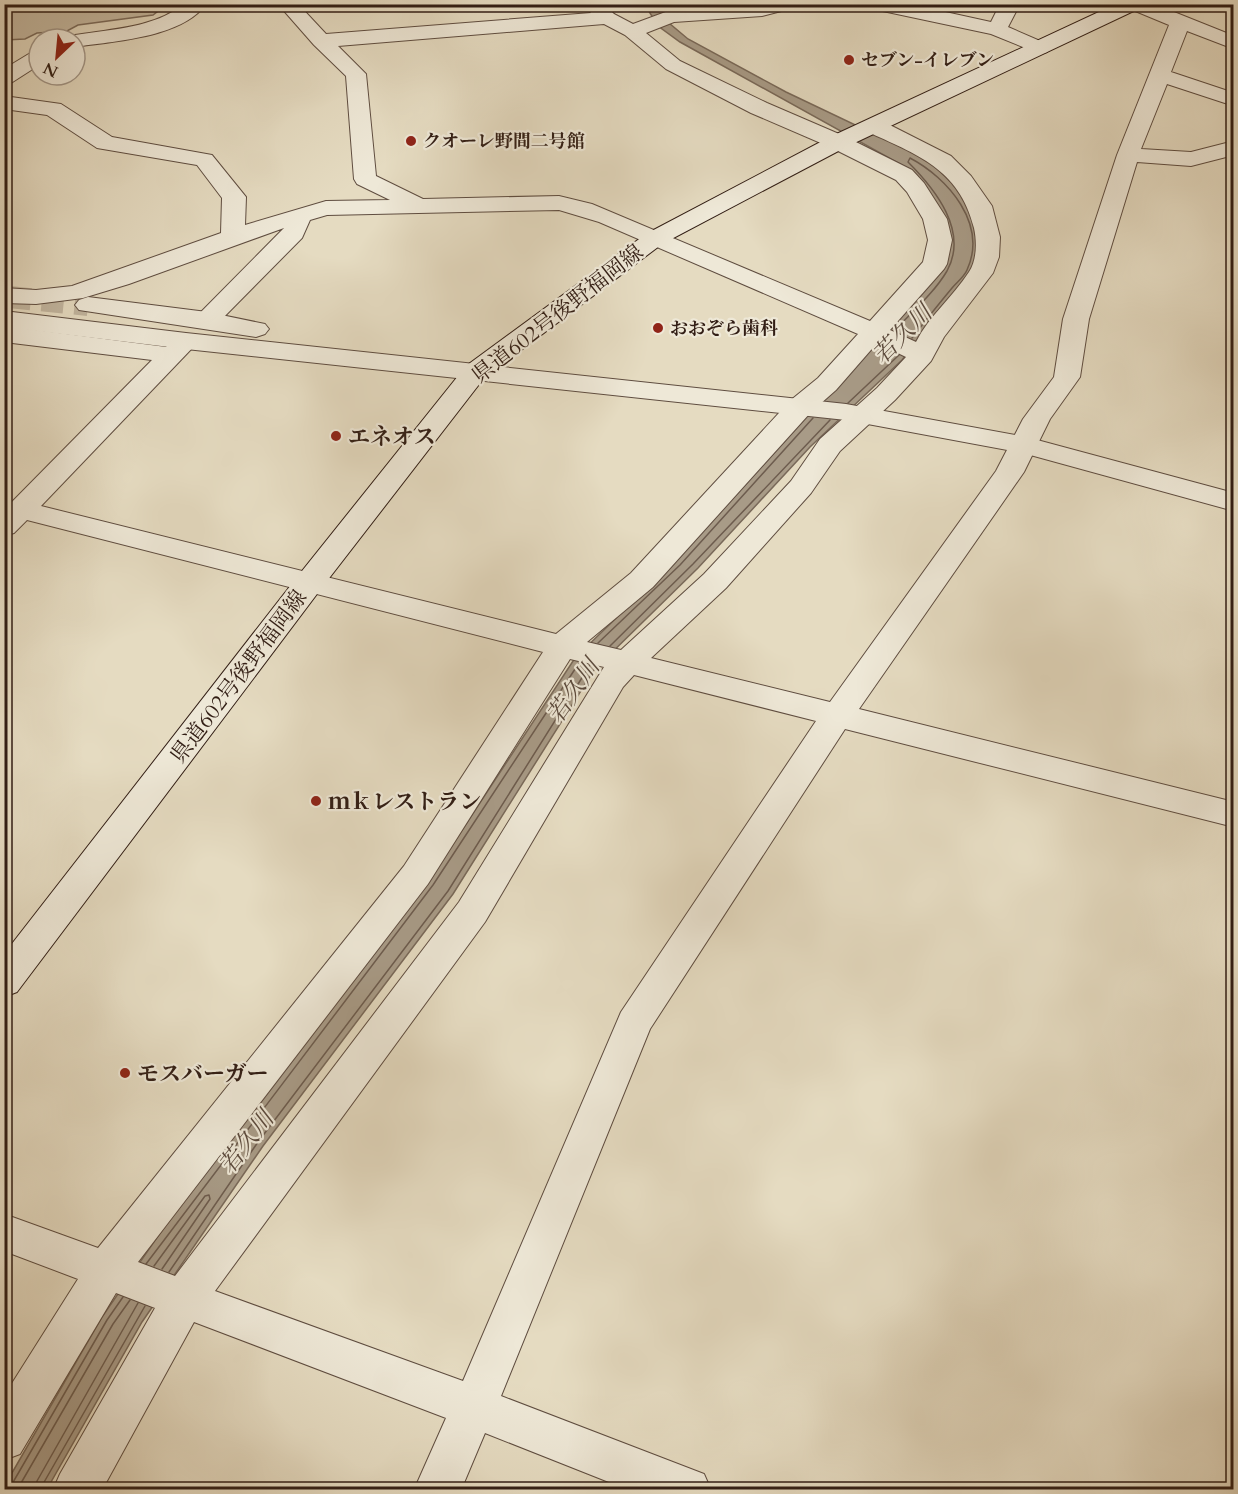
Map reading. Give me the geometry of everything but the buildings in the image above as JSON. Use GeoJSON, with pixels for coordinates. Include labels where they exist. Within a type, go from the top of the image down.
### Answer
{"type":"FeatureCollection","features":[{"type":"Feature","properties":{"kind":"street"},"geometry":{"type":"LineString","coordinates":[[87,39],[152,28],[177,20],[197,4]]}},
{"type":"Feature","properties":{"kind":"street"},"geometry":{"type":"LineString","coordinates":[[287,4],[321,41],[357,74],[365,179],[423,205]]}},
{"type":"Feature","properties":{"kind":"street"},"geometry":{"type":"LineString","coordinates":[[632,32],[675,12],[762,10],[786,4]]}},
{"type":"Feature","properties":{"kind":"street"},"geometry":{"type":"LineString","coordinates":[[878,4],[997,28],[1040,48]]}},
{"type":"Feature","properties":{"kind":"street"},"geometry":{"type":"LineString","coordinates":[[997,28],[1010,4]]}},
{"type":"Feature","properties":{"kind":"street"},"geometry":{"type":"LineString","coordinates":[[1134,4],[1233,43]]}},
{"type":"Feature","properties":{"kind":"street","name":"県道602号後野福岡線"},"geometry":{"type":"LineString","coordinates":[[4,982],[309,583],[475,372],[654,239],[838,142],[1134,4]]}},
{"type":"Feature","properties":{"kind":"street"},"geometry":{"type":"LineString","coordinates":[[4,1438],[107,1269],[416,875],[562,646],[642,580],[827,384],[935,264],[940,240],[934,219],[916,188],[904,175],[838,142],[759,108],[673,65],[632,32],[599,11],[321,41]]}},
{"type":"Feature","properties":{"kind":"street"},"geometry":{"type":"LineString","coordinates":[[437,1490],[474,1407],[634,1023],[836,717],[1003,482],[1026,445],[1037,419],[1067,378],[1076,319],[1128,155],[1180,23]]}},
{"type":"Feature","properties":{"kind":"street"},"geometry":{"type":"LineString","coordinates":[[4,79],[27,64]]}},
{"type":"Feature","properties":{"kind":"street"},"geometry":{"type":"LineString","coordinates":[[1161,75],[1233,100]]}},
{"type":"Feature","properties":{"kind":"street"},"geometry":{"type":"LineString","coordinates":[[4,102],[52,109],[105,142],[204,160],[234,197],[233,237]]}},
{"type":"Feature","properties":{"kind":"street"},"geometry":{"type":"LineString","coordinates":[[76,1490],[183,1300],[472,912],[611,680],[627,662],[715,581],[801,487],[854,413],[886,394],[922,355],[932,335],[981,273],[987,257],[988,237],[980,206],[963,181],[943,161],[874,126]]}},
{"type":"Feature","properties":{"kind":"street"},"geometry":{"type":"LineString","coordinates":[[1128,155],[1191,159],[1233,148]]}},
{"type":"Feature","properties":{"kind":"street"},"geometry":{"type":"LineString","coordinates":[[4,295],[36,297],[74,293],[120,279],[233,237],[326,208],[559,203],[584,207],[874,332],[922,355]]}},
{"type":"Feature","properties":{"kind":"street"},"geometry":{"type":"LineString","coordinates":[[207,320],[294,233],[300,215]]}},
{"type":"Feature","properties":{"kind":"street"},"geometry":{"type":"LineString","coordinates":[[88,305],[207,320],[475,372]]}},
{"type":"Feature","properties":{"kind":"street"},"geometry":{"type":"LineString","coordinates":[[4,319],[179,348]]}},
{"type":"Feature","properties":{"kind":"street"},"geometry":{"type":"LineString","coordinates":[[4,334],[475,372],[854,413],[1026,445],[1233,502]]}},
{"type":"Feature","properties":{"kind":"street"},"geometry":{"type":"LineString","coordinates":[[13,519],[179,348]]}},
{"type":"Feature","properties":{"kind":"street"},"geometry":{"type":"LineString","coordinates":[[13,519],[309,583],[1233,815]]}},
{"type":"Feature","properties":{"kind":"street"},"geometry":{"type":"LineString","coordinates":[[4,1232],[474,1407],[688,1490]]}},
{"type":"Feature","properties":{"kind":"shaded area"},"geometry":{"type":"Polygon","coordinates":[[[5,4],[166,5],[153,15],[74,27],[27,27],[27,38],[5,40],[5,4]]]}},
{"type":"Feature","properties":{"kind":"water","name":"若久川"},"geometry":{"type":"Polygon","coordinates":[[[645,5],[659,5],[669,23],[688,39],[786,92],[927,159],[961,192],[975,220],[980,242],[972,273],[902,360],[810,447],[698,568],[594,670],[453,894],[263,1146],[142,1322],[47,1489],[5,1490],[5,1485],[102,1317],[165,1226],[428,882],[575,658],[676,560],[942,267],[902,165],[680,42],[658,26],[645,5]]]}},
{"type":"Feature","properties":{"kind":"tunnel"},"geometry":{"type":"LineString","coordinates":[[9,297],[88,305]]}},
{"type":"Feature","properties":{"kind":"place","name":"セブン-イレブン"},"geometry":{"type":"Point","coordinates":[849,60]}},
{"type":"Feature","properties":{"kind":"place","name":"クオーレ野間二号館"},"geometry":{"type":"Point","coordinates":[411,141]}},
{"type":"Feature","properties":{"kind":"place","name":"おおぞら歯科"},"geometry":{"type":"Point","coordinates":[658,328]}},
{"type":"Feature","properties":{"kind":"place","name":"エネオス"},"geometry":{"type":"Point","coordinates":[336,436]}},
{"type":"Feature","properties":{"kind":"place","name":"ｍｋレストラン"},"geometry":{"type":"Point","coordinates":[316,801]}},
{"type":"Feature","properties":{"kind":"place","name":"モスバーガー"},"geometry":{"type":"Point","coordinates":[125,1073]}}]}
